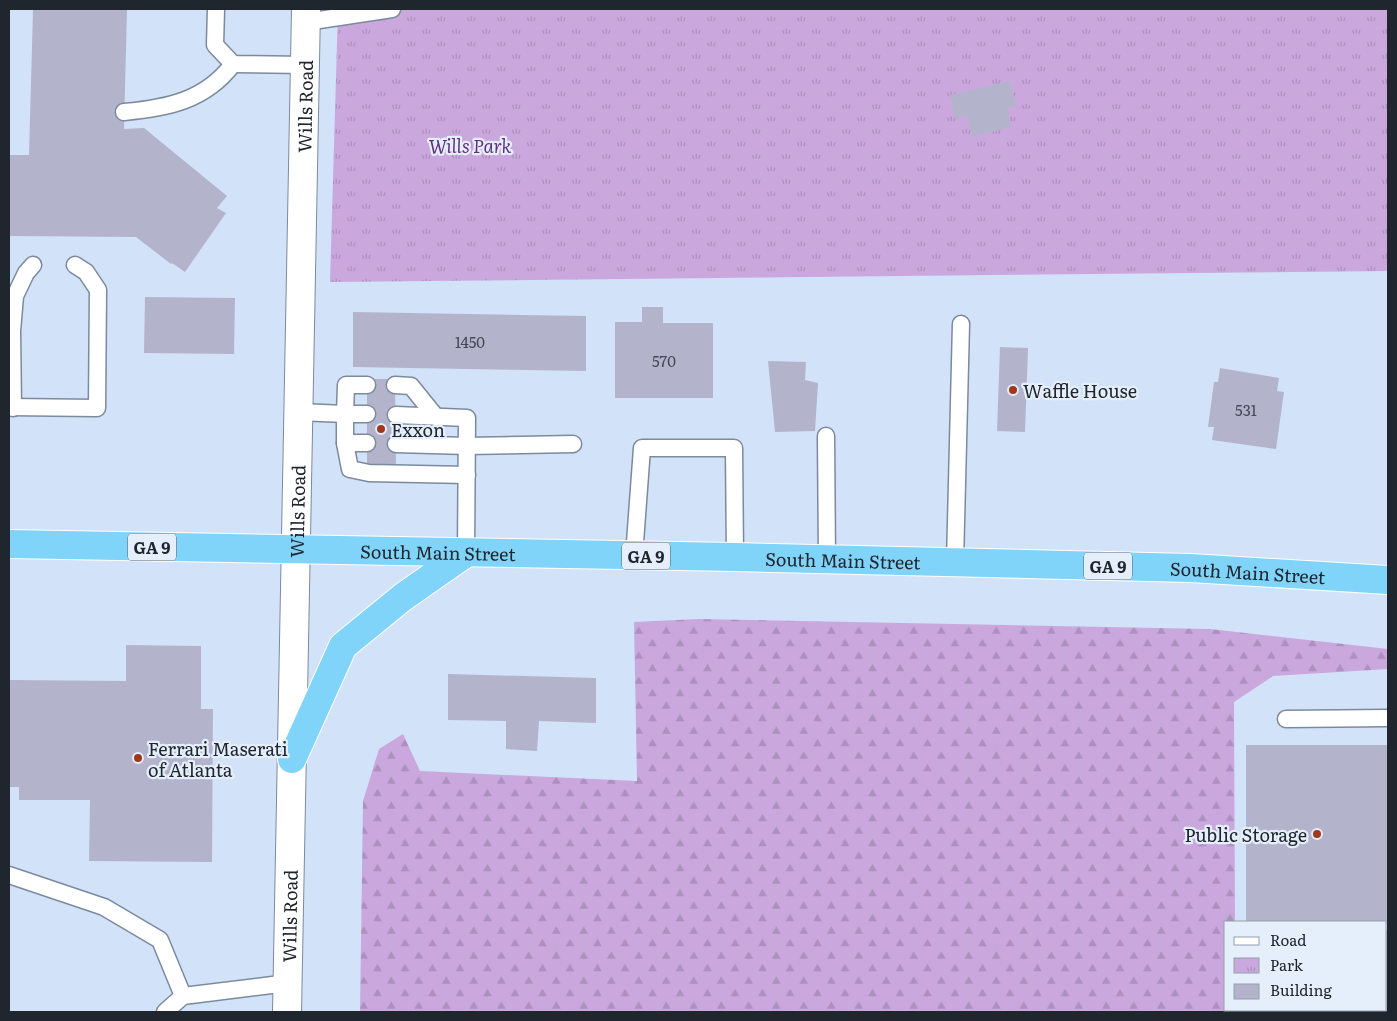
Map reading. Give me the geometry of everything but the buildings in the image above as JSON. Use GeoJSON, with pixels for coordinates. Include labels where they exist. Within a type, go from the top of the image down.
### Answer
{"type":"FeatureCollection","features":[{"type":"Feature","properties":{"kind":"highway","name":"GA 9"},"geometry":{"type":"LineString","coordinates":[[9,544],[296,549]]}},
{"type":"Feature","properties":{"kind":"highway","name":"South Main Street"},"geometry":{"type":"LineString","coordinates":[[296,549],[1190,568],[1388,580]]}},
{"type":"Feature","properties":{"kind":"highway"},"geometry":{"type":"LineString","coordinates":[[292,759],[342,646],[403,597],[466,553]]}},
{"type":"Feature","properties":{"kind":"street","name":"Wills Road"},"geometry":{"type":"LineString","coordinates":[[287,1012],[306,16]]}},
{"type":"Feature","properties":{"kind":"lane"},"geometry":{"type":"LineString","coordinates":[[216,9],[215,45],[233,64],[305,65]]}},
{"type":"Feature","properties":{"kind":"lane"},"geometry":{"type":"LineString","coordinates":[[306,16],[392,9]]}},
{"type":"Feature","properties":{"kind":"lane"},"geometry":{"type":"LineString","coordinates":[[124,112],[154,109],[182,102],[203,92],[222,79],[233,64]]}},
{"type":"Feature","properties":{"kind":"lane"},"geometry":{"type":"LineString","coordinates":[[34,265],[26,273],[15,296],[12,331],[11,407],[97,408],[98,290],[86,272],[75,265]]}},
{"type":"Feature","properties":{"kind":"lane"},"geometry":{"type":"LineString","coordinates":[[955,562],[961,324]]}},
{"type":"Feature","properties":{"kind":"lane"},"geometry":{"type":"LineString","coordinates":[[367,385],[346,384],[345,443],[350,470],[369,473],[467,475]]}},
{"type":"Feature","properties":{"kind":"lane"},"geometry":{"type":"LineString","coordinates":[[395,385],[412,386],[436,418]]}},
{"type":"Feature","properties":{"kind":"lane"},"geometry":{"type":"LineString","coordinates":[[298,412],[367,414]]}},
{"type":"Feature","properties":{"kind":"lane"},"geometry":{"type":"LineString","coordinates":[[396,415],[467,418],[466,553]]}},
{"type":"Feature","properties":{"kind":"lane"},"geometry":{"type":"LineString","coordinates":[[826,436],[827,560]]}},
{"type":"Feature","properties":{"kind":"lane"},"geometry":{"type":"LineString","coordinates":[[345,443],[367,444]]}},
{"type":"Feature","properties":{"kind":"lane"},"geometry":{"type":"LineString","coordinates":[[396,444],[467,446],[573,444]]}},
{"type":"Feature","properties":{"kind":"lane"},"geometry":{"type":"LineString","coordinates":[[634,556],[642,448],[734,448],[735,558]]}},
{"type":"Feature","properties":{"kind":"lane"},"geometry":{"type":"LineString","coordinates":[[1286,719],[1388,718]]}},
{"type":"Feature","properties":{"kind":"lane"},"geometry":{"type":"LineString","coordinates":[[9,875],[104,907],[160,940],[184,996]]}},
{"type":"Feature","properties":{"kind":"lane"},"geometry":{"type":"LineString","coordinates":[[165,1012],[184,996],[288,984]]}},
{"type":"Feature","properties":{"kind":"green space","name":"Wills Park"},"geometry":{"type":"Polygon","coordinates":[[[338,9],[1388,9],[1388,271],[330,282],[338,9]]]}},
{"type":"Feature","properties":{"kind":"green space"},"geometry":{"type":"Polygon","coordinates":[[[699,619],[1210,629],[1388,649],[1388,669],[1273,676],[1234,702],[1235,921],[1224,921],[1224,1011],[1387,1011],[1388,930],[1388,1012],[360,1012],[363,801],[379,749],[403,734],[420,771],[637,781],[634,622],[699,619]]]}},
{"type":"Feature","properties":{"kind":"place","name":"Waffle House"},"geometry":{"type":"Point","coordinates":[1013,390]}},
{"type":"Feature","properties":{"kind":"place","name":"Exxon"},"geometry":{"type":"Point","coordinates":[381,429]}},
{"type":"Feature","properties":{"kind":"place","name":"Ferrari Maserati of Atlanta"},"geometry":{"type":"Point","coordinates":[138,758]}},
{"type":"Feature","properties":{"kind":"place","name":"Public Storage"},"geometry":{"type":"Point","coordinates":[1317,834]}}]}
